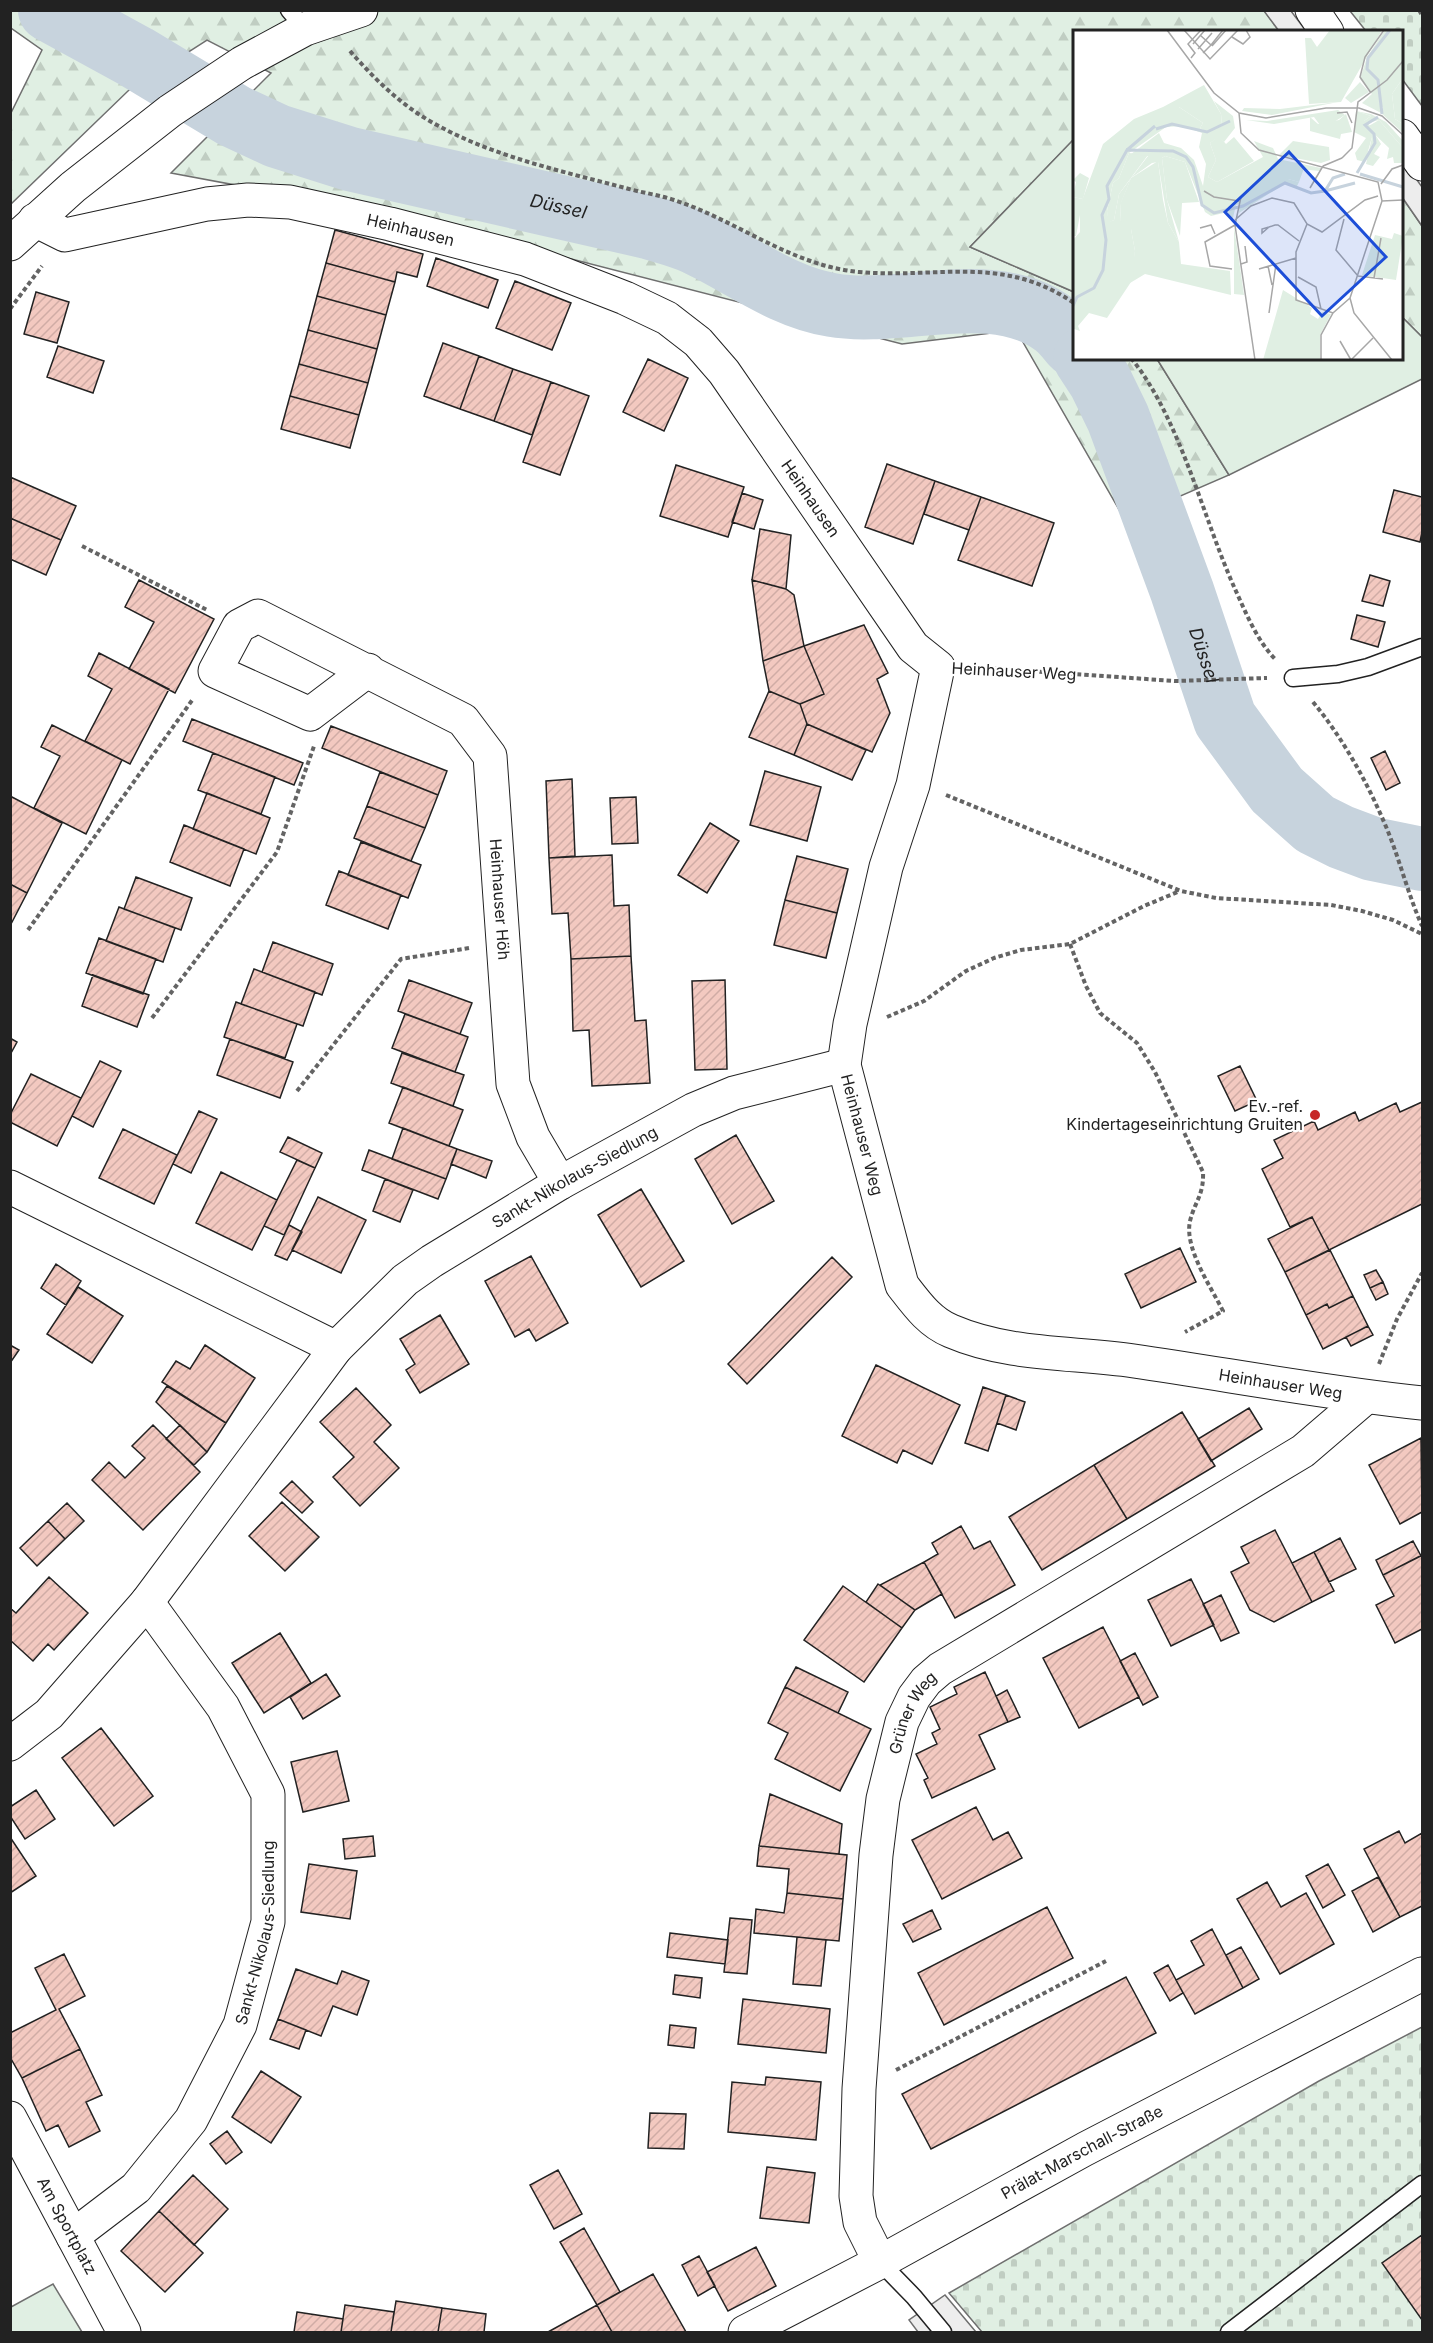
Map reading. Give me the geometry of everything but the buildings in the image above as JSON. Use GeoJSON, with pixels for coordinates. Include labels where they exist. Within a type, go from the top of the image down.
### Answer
{"type":"FeatureCollection","features":[{"type":"Feature","properties":{"kind":"street"},"geometry":{"type":"LineString","coordinates":[[10,244],[35,220],[170,111],[242,63],[306,21],[362,10]]}},
{"type":"Feature","properties":{"kind":"street"},"geometry":{"type":"LineString","coordinates":[[1312,10],[1326,30]]}},
{"type":"Feature","properties":{"kind":"street"},"geometry":{"type":"LineString","coordinates":[[1403,139],[1422,164]]}},
{"type":"Feature","properties":{"kind":"street","name":"Heinhausen"},"geometry":{"type":"LineString","coordinates":[[65,235],[207,204],[248,200],[291,202],[390,224],[525,259],[626,298],[667,318],[698,342],[724,372],[775,443],[913,647],[938,667]]}},
{"type":"Feature","properties":{"kind":"street"},"geometry":{"type":"LineString","coordinates":[[35,220],[65,235]]}},
{"type":"Feature","properties":{"kind":"street","name":"Heinhauser Höh"},"geometry":{"type":"LineString","coordinates":[[239,626],[258,616],[368,670],[463,720],[490,756],[513,1084],[533,1137],[560,1183]]}},
{"type":"Feature","properties":{"kind":"street"},"geometry":{"type":"LineString","coordinates":[[239,626],[215,671],[310,714],[368,670]]}},
{"type":"Feature","properties":{"kind":"street","name":"Heinhauser Weg"},"geometry":{"type":"LineString","coordinates":[[938,667],[914,785],[886,867],[850,1024],[844,1065],[902,1285],[924,1314],[949,1331],[988,1344],[1020,1350],[1132,1360],[1366,1397],[1422,1403]]}},
{"type":"Feature","properties":{"kind":"street","name":"Sankt-Nikolaus-Siedlung"},"geometry":{"type":"LineString","coordinates":[[10,1744],[49,1714],[147,1602],[336,1348],[405,1280],[560,1183],[704,1106],[734,1093],[844,1065]]}},
{"type":"Feature","properties":{"kind":"street"},"geometry":{"type":"LineString","coordinates":[[16,1198],[336,1348]]}},
{"type":"Feature","properties":{"kind":"street","name":"Grüner Weg"},"geometry":{"type":"LineString","coordinates":[[880,2262],[860,2222],[856,2196],[859,2089],[882,1799],[902,1722],[914,1696],[940,1669],[1303,1451],[1366,1397]]}},
{"type":"Feature","properties":{"kind":"street","name":"Sankt-Nikolaus-Siedlung"},"geometry":{"type":"LineString","coordinates":[[73,2236],[135,2188],[191,2120],[240,2025],[268,1922],[268,1794],[223,1707],[147,1602]]}},
{"type":"Feature","properties":{"kind":"street","name":"Prälat-Marschall-Straße"},"geometry":{"type":"LineString","coordinates":[[745,2332],[880,2262],[1096,2143],[1422,1974]]}},
{"type":"Feature","properties":{"kind":"street","name":"Am Sportplatz"},"geometry":{"type":"LineString","coordinates":[[10,2118],[124,2332]]}},
{"type":"Feature","properties":{"kind":"lane"},"geometry":{"type":"LineString","coordinates":[[1293,678],[1338,674],[1368,667],[1422,647]]}},
{"type":"Feature","properties":{"kind":"lane"},"geometry":{"type":"LineString","coordinates":[[1229,2332],[1422,2184]]}},
{"type":"Feature","properties":{"kind":"lane"},"geometry":{"type":"LineString","coordinates":[[880,2262],[914,2296],[943,2332]]}},
{"type":"Feature","properties":{"kind":"path"},"geometry":{"type":"LineString","coordinates":[[1419,10],[1422,15]]}},
{"type":"Feature","properties":{"kind":"path"},"geometry":{"type":"LineString","coordinates":[[306,21],[416,112],[467,139],[509,155],[673,200],[717,217],[795,255],[827,266],[858,272],[972,270],[1015,276],[1054,290],[1073,302]]}},
{"type":"Feature","properties":{"kind":"path"},"geometry":{"type":"LineString","coordinates":[[10,309],[65,235]]}},
{"type":"Feature","properties":{"kind":"path"},"geometry":{"type":"LineString","coordinates":[[1132,360],[1153,393],[1174,435],[1228,573],[1251,623],[1273,657],[1318,708],[1344,746],[1372,795],[1385,824],[1422,927]]}},
{"type":"Feature","properties":{"kind":"path"},"geometry":{"type":"LineString","coordinates":[[82,546],[239,626]]}},
{"type":"Feature","properties":{"kind":"path","name":"Heinhauser Weg"},"geometry":{"type":"LineString","coordinates":[[938,667],[970,667],[1175,681],[1265,678]]}},
{"type":"Feature","properties":{"kind":"path"},"geometry":{"type":"LineString","coordinates":[[28,930],[182,713],[215,671]]}},
{"type":"Feature","properties":{"kind":"path"},"geometry":{"type":"LineString","coordinates":[[152,1018],[277,852],[315,749],[310,714]]}},
{"type":"Feature","properties":{"kind":"path"},"geometry":{"type":"LineString","coordinates":[[914,785],[950,796],[1181,891],[1216,898],[1331,905],[1393,920],[1422,934]]}},
{"type":"Feature","properties":{"kind":"path"},"geometry":{"type":"LineString","coordinates":[[850,1024],[892,1016],[924,1001],[966,971],[994,958],[1021,950],[1070,944],[1114,920],[1181,891]]}},
{"type":"Feature","properties":{"kind":"path"},"geometry":{"type":"LineString","coordinates":[[297,1091],[401,959],[502,943]]}},
{"type":"Feature","properties":{"kind":"path"},"geometry":{"type":"LineString","coordinates":[[1070,944],[1086,986],[1100,1013],[1137,1043],[1155,1072],[1203,1172],[1204,1186],[1191,1220],[1188,1237],[1223,1311],[1183,1332]]}},
{"type":"Feature","properties":{"kind":"path"},"geometry":{"type":"LineString","coordinates":[[1366,1397],[1397,1319],[1422,1273]]}},
{"type":"Feature","properties":{"kind":"path"},"geometry":{"type":"LineString","coordinates":[[859,2089],[1106,1961]]}},
{"type":"Feature","properties":{"kind":"green space"},"geometry":{"type":"Polygon","coordinates":[[[1264,10],[1278,30],[1073,30],[1073,140],[970,247],[1073,292],[1073,360],[1158,360],[1229,475],[1125,520],[1016,330],[902,344],[412,218],[171,173],[271,73],[207,40],[129,90],[11,204],[10,115],[42,50],[11,28],[11,11],[1264,10]]]}},
{"type":"Feature","properties":{"kind":"green space"},"geometry":{"type":"Polygon","coordinates":[[[1350,11],[1422,11],[1422,106],[1403,80],[1403,30],[1365,30],[1350,11]]]}},
{"type":"Feature","properties":{"kind":"green space"},"geometry":{"type":"Polygon","coordinates":[[[1073,140],[1073,292],[970,247],[1073,140]]]}},
{"type":"Feature","properties":{"kind":"green space"},"geometry":{"type":"Polygon","coordinates":[[[1403,198],[1422,226],[1422,337],[1403,318],[1403,198]]]}},
{"type":"Feature","properties":{"kind":"green space"},"geometry":{"type":"Polygon","coordinates":[[[1403,318],[1422,337],[1422,379],[1229,475],[1158,360],[1403,360],[1403,318]]]}},
{"type":"Feature","properties":{"kind":"green space"},"geometry":{"type":"Polygon","coordinates":[[[1422,2027],[1422,2332],[982,2332],[949,2293],[1319,2081],[1422,2027]]]}},
{"type":"Feature","properties":{"kind":"green space"},"geometry":{"type":"Polygon","coordinates":[[[53,2284],[82,2332],[11,2332],[11,2307],[53,2284]]]}},
{"type":"Feature","properties":{"kind":"shaded area"},"geometry":{"type":"Polygon","coordinates":[[[1264,11],[1291,11],[1305,30],[1278,30],[1264,11]]]}},
{"type":"Feature","properties":{"kind":"shaded area"},"geometry":{"type":"Polygon","coordinates":[[[1403,160],[1422,187],[1422,226],[1403,198],[1403,160]]]}},
{"type":"Feature","properties":{"kind":"shaded area"},"geometry":{"type":"Polygon","coordinates":[[[945,2295],[976,2332],[918,2332],[909,2320],[945,2295]]]}},
{"type":"Feature","properties":{"kind":"waterway","name":"Düssel"},"geometry":{"type":"LineString","coordinates":[[50,10],[136,57],[234,116],[277,136],[350,159],[672,234],[713,251],[762,279],[814,301],[859,307],[976,301],[1004,304],[1031,311],[1055,325],[1073,344]]}},
{"type":"Feature","properties":{"kind":"waterway","name":"Düssel"},"geometry":{"type":"LineString","coordinates":[[1086,360],[1100,381],[1118,418],[1182,591],[1225,719],[1277,790],[1315,824],[1373,849],[1422,859]]}},
{"type":"Feature","properties":{"kind":"place","name":"Ev.-ref. Kindertageseinrichtung Gruiten"},"geometry":{"type":"Point","coordinates":[1315,1115]}}]}
